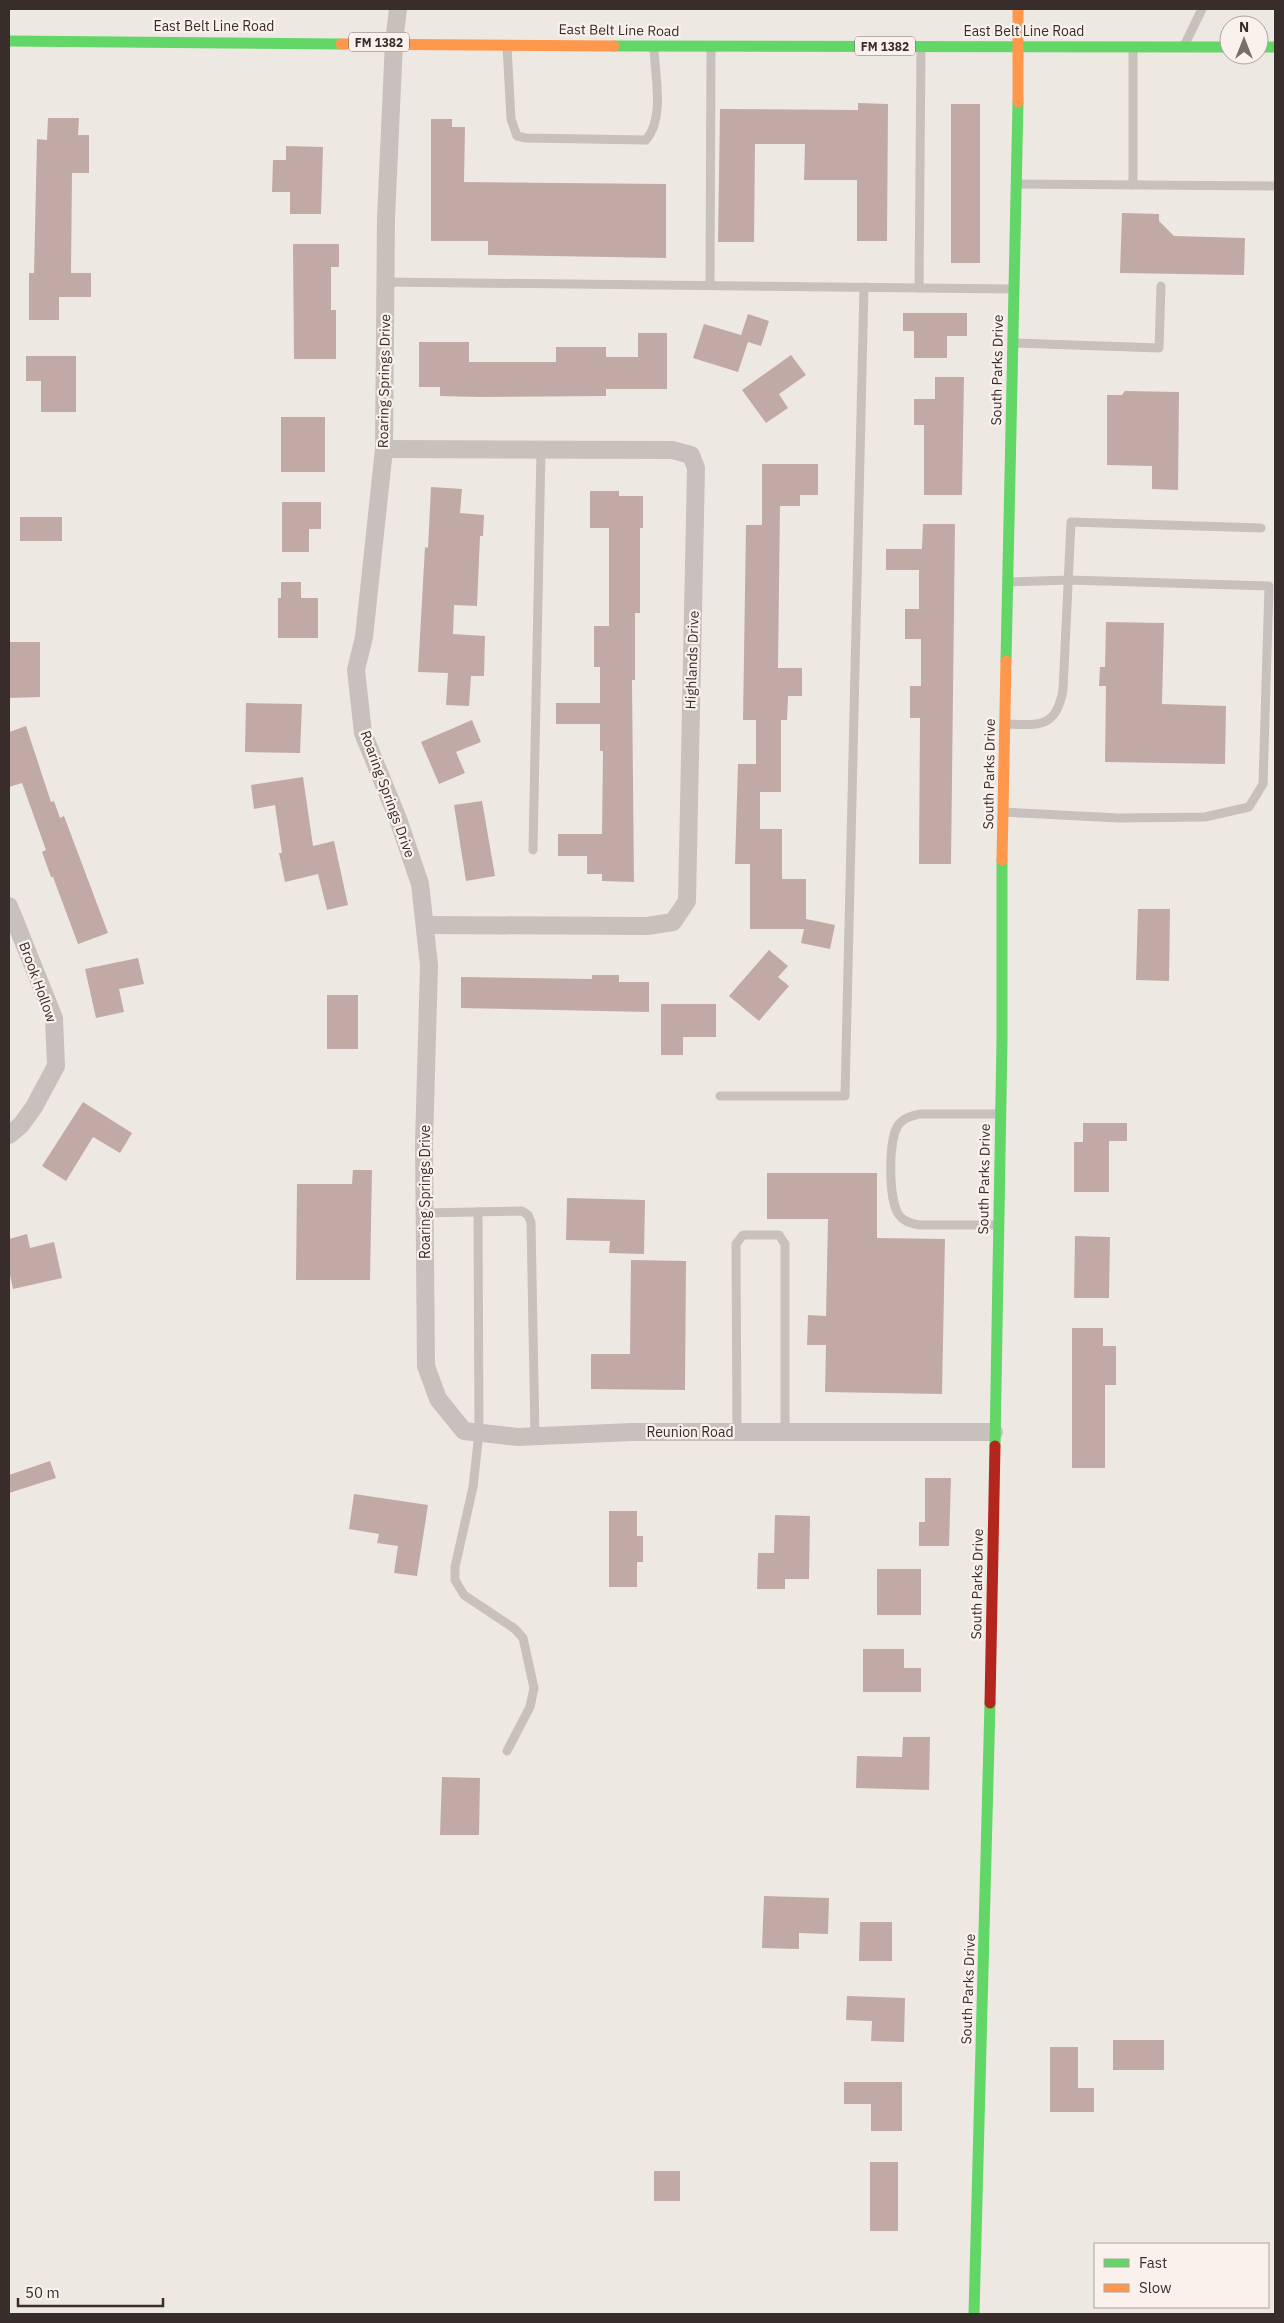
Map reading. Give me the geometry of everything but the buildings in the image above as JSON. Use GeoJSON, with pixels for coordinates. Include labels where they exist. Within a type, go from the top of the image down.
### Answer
{"type":"FeatureCollection","features":[{"type":"Feature","properties":{"kind":"street","name":"Roaring Springs Drive"},"geometry":{"type":"LineString","coordinates":[[398,9],[394,42],[386,218],[384,449],[364,637],[356,670],[363,733],[398,819],[420,884],[425,925],[429,965],[424,1213],[426,1366]]}},
{"type":"Feature","properties":{"kind":"street","name":"South Parks Drive"},"geometry":{"type":"LineString","coordinates":[[974,2314],[989,1754],[1003,812],[1019,45],[1018,9]]}},
{"type":"Feature","properties":{"kind":"street","name":"East Belt Line Road"},"geometry":{"type":"LineString","coordinates":[[9,41],[394,42],[711,46],[1219,47]]}},
{"type":"Feature","properties":{"kind":"street","name":"Highlands Drive"},"geometry":{"type":"LineString","coordinates":[[384,449],[672,450],[691,455],[696,468],[687,901],[674,922],[647,926],[425,925]]}},
{"type":"Feature","properties":{"kind":"street","name":"Brook Hollow"},"geometry":{"type":"LineString","coordinates":[[9,906],[54,1018],[56,1066],[34,1107],[21,1125],[9,1135]]}},
{"type":"Feature","properties":{"kind":"street","name":"Reunion Road"},"geometry":{"type":"LineString","coordinates":[[426,1366],[438,1399],[458,1425],[464,1431],[479,1433],[535,1436],[632,1432],[994,1432]]}},
{"type":"Feature","properties":{"kind":"lane"},"geometry":{"type":"LineString","coordinates":[[1183,46],[1202,9]]}},
{"type":"Feature","properties":{"kind":"lane"},"geometry":{"type":"LineString","coordinates":[[506,44],[511,119],[517,136],[526,138],[616,140],[646,140],[652,133],[657,106],[653,45]]}},
{"type":"Feature","properties":{"kind":"lane"},"geometry":{"type":"LineString","coordinates":[[710,285],[711,46]]}},
{"type":"Feature","properties":{"kind":"lane"},"geometry":{"type":"LineString","coordinates":[[919,288],[921,46]]}},
{"type":"Feature","properties":{"kind":"lane"},"geometry":{"type":"LineString","coordinates":[[1133,46],[1133,185]]}},
{"type":"Feature","properties":{"kind":"lane"},"geometry":{"type":"LineString","coordinates":[[1016,184],[1275,186]]}},
{"type":"Feature","properties":{"kind":"lane"},"geometry":{"type":"LineString","coordinates":[[385,282],[1014,289]]}},
{"type":"Feature","properties":{"kind":"lane"},"geometry":{"type":"LineString","coordinates":[[1013,343],[1159,348],[1161,286]]}},
{"type":"Feature","properties":{"kind":"lane"},"geometry":{"type":"LineString","coordinates":[[720,1096],[845,1096],[864,287]]}},
{"type":"Feature","properties":{"kind":"lane"},"geometry":{"type":"LineString","coordinates":[[533,850],[541,450]]}},
{"type":"Feature","properties":{"kind":"lane"},"geometry":{"type":"LineString","coordinates":[[1005,724],[1040,724],[1050,720],[1060,706],[1063,690],[1070,580],[1071,522],[1261,528]]}},
{"type":"Feature","properties":{"kind":"lane"},"geometry":{"type":"LineString","coordinates":[[1003,812],[1119,818],[1205,817],[1249,807],[1263,784],[1272,585],[1070,580],[1008,582]]}},
{"type":"Feature","properties":{"kind":"lane"},"geometry":{"type":"LineString","coordinates":[[998,1225],[919,1225],[907,1222],[899,1216],[892,1196],[892,1144],[894,1132],[900,1123],[909,1116],[920,1114],[1000,1114]]}},
{"type":"Feature","properties":{"kind":"lane"},"geometry":{"type":"LineString","coordinates":[[424,1213],[522,1211],[528,1215],[531,1222],[535,1436]]}},
{"type":"Feature","properties":{"kind":"lane"},"geometry":{"type":"LineString","coordinates":[[478,1212],[479,1433],[473,1487],[454,1567],[455,1580],[464,1595],[515,1629],[523,1638],[534,1688],[530,1707],[507,1751]]}},
{"type":"Feature","properties":{"kind":"lane"},"geometry":{"type":"LineString","coordinates":[[737,1432],[736,1244],[743,1235],[779,1235],[785,1244],[785,1432]]}},
{"type":"Feature","properties":{"kind":"traffic: fast"},"geometry":{"type":"LineString","coordinates":[[9,41],[341,44]]}},
{"type":"Feature","properties":{"kind":"traffic: fast"},"geometry":{"type":"LineString","coordinates":[[614,46],[1219,47]]}},
{"type":"Feature","properties":{"kind":"traffic: fast"},"geometry":{"type":"LineString","coordinates":[[1269,47],[1275,47]]}},
{"type":"Feature","properties":{"kind":"traffic: fast"},"geometry":{"type":"LineString","coordinates":[[1006,661],[1018,102]]}},
{"type":"Feature","properties":{"kind":"traffic: fast"},"geometry":{"type":"LineString","coordinates":[[995,1446],[1002,1040],[1002,860]]}},
{"type":"Feature","properties":{"kind":"traffic: fast"},"geometry":{"type":"LineString","coordinates":[[974,2314],[990,1703]]}},
{"type":"Feature","properties":{"kind":"traffic: slow"},"geometry":{"type":"LineString","coordinates":[[1018,9],[1018,102]]}},
{"type":"Feature","properties":{"kind":"traffic: slow"},"geometry":{"type":"LineString","coordinates":[[341,44],[614,46]]}},
{"type":"Feature","properties":{"kind":"traffic: slow"},"geometry":{"type":"LineString","coordinates":[[1002,860],[1006,661]]}},
{"type":"Feature","properties":{"kind":"traffic: jam"},"geometry":{"type":"LineString","coordinates":[[990,1703],[995,1446]]}}]}
